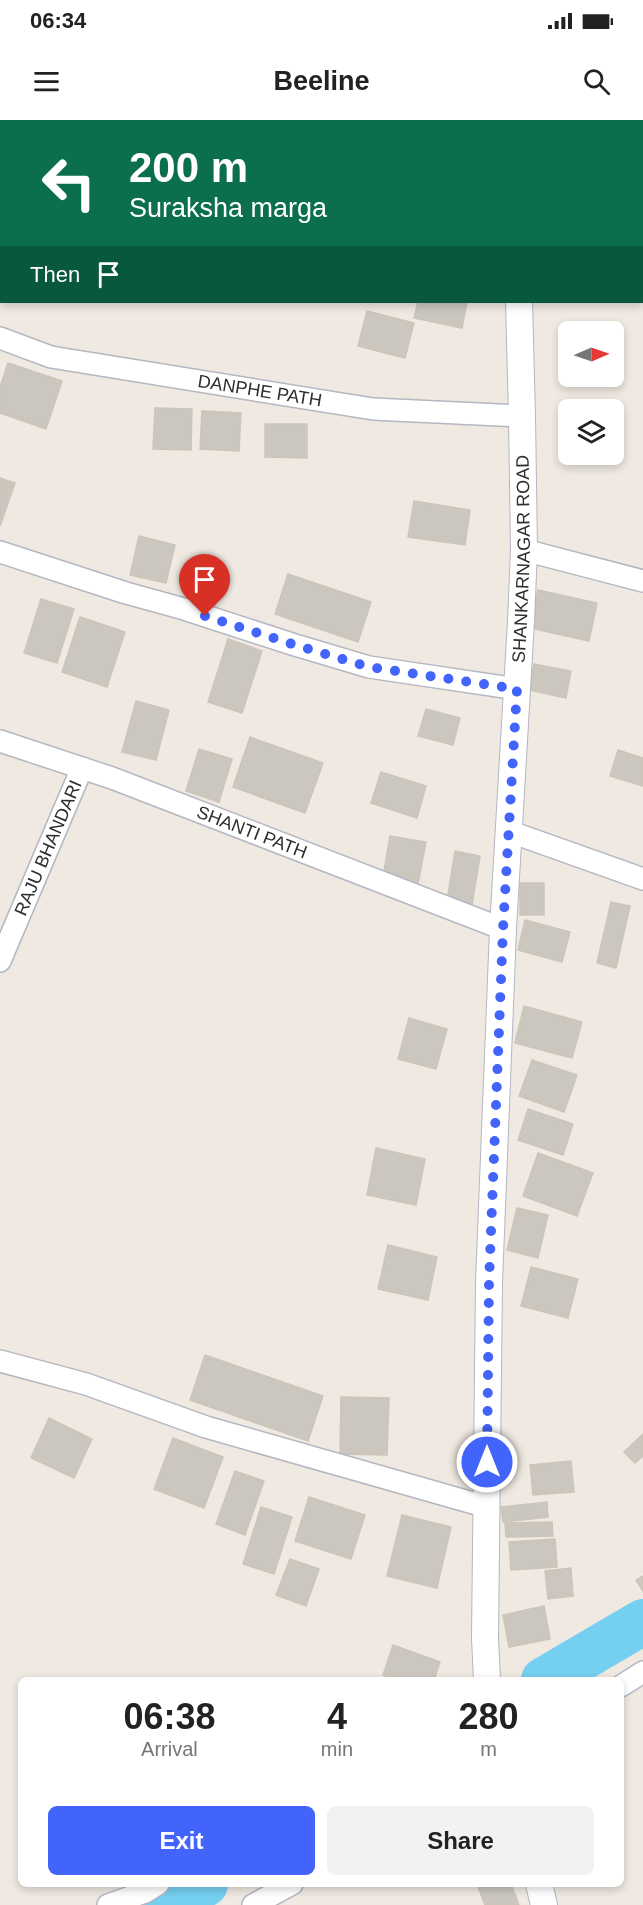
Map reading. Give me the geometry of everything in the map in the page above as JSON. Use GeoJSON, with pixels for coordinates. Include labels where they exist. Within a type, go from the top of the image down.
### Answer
{"type":"FeatureCollection","features":[{"type":"Feature","properties":{"kind":"street","name":"SHANKARNAGAR ROAD"},"geometry":{"type":"LineString","coordinates":[[482,1677],[487,1507],[489,1282],[503,929],[524,550],[519,303]]}},
{"type":"Feature","properties":{"kind":"street","name":"DANPHE PATH"},"geometry":{"type":"LineString","coordinates":[[0,338],[51,357],[373,409],[522,416]]}},
{"type":"Feature","properties":{"kind":"street"},"geometry":{"type":"LineString","coordinates":[[524,550],[643,580]]}},
{"type":"Feature","properties":{"kind":"street"},"geometry":{"type":"LineString","coordinates":[[0,552],[369,667],[517,689]]}},
{"type":"Feature","properties":{"kind":"street","name":"SHANTI PATH"},"geometry":{"type":"LineString","coordinates":[[0,741],[82,768],[287,844],[503,929]]}},
{"type":"Feature","properties":{"kind":"street","name":"RAJU BHANDARI"},"geometry":{"type":"LineString","coordinates":[[0,961],[82,768]]}},
{"type":"Feature","properties":{"kind":"street"},"geometry":{"type":"LineString","coordinates":[[508,831],[643,879]]}},
{"type":"Feature","properties":{"kind":"street"},"geometry":{"type":"LineString","coordinates":[[0,1361],[86,1384],[206,1427],[487,1507]]}},
{"type":"Feature","properties":{"kind":"street"},"geometry":{"type":"LineString","coordinates":[[624,1684],[643,1672]]}},
{"type":"Feature","properties":{"kind":"street"},"geometry":{"type":"LineString","coordinates":[[108,1905],[153,1887]]}},
{"type":"Feature","properties":{"kind":"street"},"geometry":{"type":"LineString","coordinates":[[540,1887],[544,1905]]}},
{"type":"Feature","properties":{"kind":"street"},"geometry":{"type":"LineString","coordinates":[[253,1905],[284,1893]]}},
{"type":"Feature","properties":{"kind":"building"},"geometry":{"type":"Polygon","coordinates":[[[418,303],[467,303],[462,328],[414,318],[418,303]]]}},
{"type":"Feature","properties":{"kind":"building"},"geometry":{"type":"Polygon","coordinates":[[[367,311],[414,323],[405,358],[358,346],[367,311]]]}},
{"type":"Feature","properties":{"kind":"building"},"geometry":{"type":"Polygon","coordinates":[[[8,363],[62,381],[46,429],[0,413],[0,387],[8,363]]]}},
{"type":"Feature","properties":{"kind":"building"},"geometry":{"type":"Polygon","coordinates":[[[155,408],[192,409],[191,450],[153,449],[155,408]]]}},
{"type":"Feature","properties":{"kind":"building"},"geometry":{"type":"Polygon","coordinates":[[[202,411],[241,413],[239,451],[200,449],[202,411]]]}},
{"type":"Feature","properties":{"kind":"building"},"geometry":{"type":"Polygon","coordinates":[[[265,424],[307,424],[307,458],[265,457],[265,424]]]}},
{"type":"Feature","properties":{"kind":"building"},"geometry":{"type":"Polygon","coordinates":[[[0,478],[15,483],[0,526],[0,478]]]}},
{"type":"Feature","properties":{"kind":"building"},"geometry":{"type":"Polygon","coordinates":[[[414,501],[470,510],[465,545],[408,537],[414,501]]]}},
{"type":"Feature","properties":{"kind":"building"},"geometry":{"type":"Polygon","coordinates":[[[139,536],[175,545],[166,583],[130,575],[139,536]]]}},
{"type":"Feature","properties":{"kind":"building"},"geometry":{"type":"Polygon","coordinates":[[[288,574],[371,602],[358,642],[275,614],[288,574]]]}},
{"type":"Feature","properties":{"kind":"building"},"geometry":{"type":"Polygon","coordinates":[[[538,590],[597,603],[589,641],[530,628],[538,590]]]}},
{"type":"Feature","properties":{"kind":"building"},"geometry":{"type":"Polygon","coordinates":[[[41,599],[74,609],[57,663],[24,653],[41,599]]]}},
{"type":"Feature","properties":{"kind":"building"},"geometry":{"type":"Polygon","coordinates":[[[80,617],[125,632],[107,687],[62,672],[80,617]]]}},
{"type":"Feature","properties":{"kind":"building"},"geometry":{"type":"Polygon","coordinates":[[[228,639],[262,651],[242,713],[208,702],[228,639]]]}},
{"type":"Feature","properties":{"kind":"building"},"geometry":{"type":"Polygon","coordinates":[[[534,664],[571,671],[566,698],[529,690],[534,664]]]}},
{"type":"Feature","properties":{"kind":"building"},"geometry":{"type":"Polygon","coordinates":[[[136,701],[169,710],[156,760],[122,752],[136,701]]]}},
{"type":"Feature","properties":{"kind":"building"},"geometry":{"type":"Polygon","coordinates":[[[426,709],[460,718],[453,745],[418,736],[426,709]]]}},
{"type":"Feature","properties":{"kind":"building"},"geometry":{"type":"Polygon","coordinates":[[[250,737],[323,763],[305,813],[233,787],[250,737]]]}},
{"type":"Feature","properties":{"kind":"building"},"geometry":{"type":"Polygon","coordinates":[[[199,749],[232,759],[219,802],[186,791],[199,749]]]}},
{"type":"Feature","properties":{"kind":"building"},"geometry":{"type":"Polygon","coordinates":[[[618,750],[643,758],[643,786],[610,776],[618,750]]]}},
{"type":"Feature","properties":{"kind":"building"},"geometry":{"type":"Polygon","coordinates":[[[381,772],[426,786],[417,818],[371,803],[381,772]]]}},
{"type":"Feature","properties":{"kind":"building"},"geometry":{"type":"Polygon","coordinates":[[[390,836],[426,842],[418,884],[383,877],[390,836]]]}},
{"type":"Feature","properties":{"kind":"building"},"geometry":{"type":"Polygon","coordinates":[[[455,851],[480,856],[472,905],[447,901],[455,851]]]}},
{"type":"Feature","properties":{"kind":"building"},"geometry":{"type":"Polygon","coordinates":[[[520,883],[544,883],[544,915],[520,915],[520,883]]]}},
{"type":"Feature","properties":{"kind":"building"},"geometry":{"type":"Polygon","coordinates":[[[611,902],[630,906],[616,968],[597,963],[611,902]]]}},
{"type":"Feature","properties":{"kind":"building"},"geometry":{"type":"Polygon","coordinates":[[[525,920],[570,932],[562,962],[518,950],[525,920]]]}},
{"type":"Feature","properties":{"kind":"building"},"geometry":{"type":"Polygon","coordinates":[[[524,1006],[582,1022],[572,1058],[515,1043],[524,1006]]]}},
{"type":"Feature","properties":{"kind":"building"},"geometry":{"type":"Polygon","coordinates":[[[409,1018],[447,1029],[436,1069],[398,1059],[409,1018]]]}},
{"type":"Feature","properties":{"kind":"building"},"geometry":{"type":"Polygon","coordinates":[[[532,1060],[577,1075],[564,1112],[519,1096],[532,1060]]]}},
{"type":"Feature","properties":{"kind":"building"},"geometry":{"type":"Polygon","coordinates":[[[528,1109],[573,1124],[563,1155],[518,1140],[528,1109]]]}},
{"type":"Feature","properties":{"kind":"building"},"geometry":{"type":"Polygon","coordinates":[[[376,1148],[425,1159],[416,1205],[367,1195],[376,1148]]]}},
{"type":"Feature","properties":{"kind":"building"},"geometry":{"type":"Polygon","coordinates":[[[538,1153],[593,1173],[577,1216],[523,1196],[538,1153]]]}},
{"type":"Feature","properties":{"kind":"building"},"geometry":{"type":"Polygon","coordinates":[[[517,1208],[548,1215],[538,1258],[507,1250],[517,1208]]]}},
{"type":"Feature","properties":{"kind":"building"},"geometry":{"type":"Polygon","coordinates":[[[388,1245],[437,1257],[428,1300],[378,1289],[388,1245]]]}},
{"type":"Feature","properties":{"kind":"building"},"geometry":{"type":"Polygon","coordinates":[[[531,1267],[578,1279],[568,1318],[521,1306],[531,1267]]]}},
{"type":"Feature","properties":{"kind":"building"},"geometry":{"type":"Polygon","coordinates":[[[205,1355],[323,1396],[308,1441],[190,1400],[205,1355]]]}},
{"type":"Feature","properties":{"kind":"building"},"geometry":{"type":"Polygon","coordinates":[[[341,1397],[389,1398],[387,1455],[340,1454],[341,1397]]]}},
{"type":"Feature","properties":{"kind":"building"},"geometry":{"type":"Polygon","coordinates":[[[49,1418],[92,1439],[74,1478],[31,1458],[49,1418]]]}},
{"type":"Feature","properties":{"kind":"building"},"geometry":{"type":"Polygon","coordinates":[[[643,1434],[643,1456],[635,1463],[624,1452],[643,1434]]]}},
{"type":"Feature","properties":{"kind":"building"},"geometry":{"type":"Polygon","coordinates":[[[173,1438],[223,1457],[204,1508],[154,1489],[173,1438]]]}},
{"type":"Feature","properties":{"kind":"building"},"geometry":{"type":"Polygon","coordinates":[[[571,1461],[574,1492],[533,1495],[530,1465],[571,1461]]]}},
{"type":"Feature","properties":{"kind":"building"},"geometry":{"type":"Polygon","coordinates":[[[235,1471],[264,1481],[245,1535],[216,1524],[235,1471]]]}},
{"type":"Feature","properties":{"kind":"building"},"geometry":{"type":"Polygon","coordinates":[[[309,1497],[365,1515],[351,1559],[295,1541],[309,1497]]]}},
{"type":"Feature","properties":{"kind":"building"},"geometry":{"type":"Polygon","coordinates":[[[547,1502],[548,1517],[503,1522],[501,1507],[547,1502]]]}},
{"type":"Feature","properties":{"kind":"building"},"geometry":{"type":"Polygon","coordinates":[[[261,1507],[292,1517],[274,1574],[243,1564],[261,1507]]]}},
{"type":"Feature","properties":{"kind":"building"},"geometry":{"type":"Polygon","coordinates":[[[402,1515],[451,1527],[437,1588],[387,1576],[402,1515]]]}},
{"type":"Feature","properties":{"kind":"building"},"geometry":{"type":"Polygon","coordinates":[[[552,1522],[553,1536],[506,1537],[505,1523],[552,1522]]]}},
{"type":"Feature","properties":{"kind":"building"},"geometry":{"type":"Polygon","coordinates":[[[555,1539],[557,1567],[511,1570],[509,1542],[555,1539]]]}},
{"type":"Feature","properties":{"kind":"building"},"geometry":{"type":"Polygon","coordinates":[[[290,1559],[319,1569],[306,1606],[276,1595],[290,1559]]]}},
{"type":"Feature","properties":{"kind":"building"},"geometry":{"type":"Polygon","coordinates":[[[571,1568],[573,1596],[548,1599],[545,1571],[571,1568]]]}},
{"type":"Feature","properties":{"kind":"building"},"geometry":{"type":"Polygon","coordinates":[[[643,1576],[643,1591],[636,1580],[643,1576]]]}},
{"type":"Feature","properties":{"kind":"building"},"geometry":{"type":"Polygon","coordinates":[[[544,1606],[550,1639],[509,1647],[503,1615],[544,1606]]]}},
{"type":"Feature","properties":{"kind":"building"},"geometry":{"type":"Polygon","coordinates":[[[393,1645],[440,1662],[435,1677],[383,1675],[393,1645]]]}},
{"type":"Feature","properties":{"kind":"building"},"geometry":{"type":"Polygon","coordinates":[[[478,1887],[512,1887],[519,1905],[485,1905],[478,1887]]]}},
{"type":"Feature","properties":{"kind":"waterway"},"geometry":{"type":"LineString","coordinates":[[549,1677],[643,1622]]}},
{"type":"Feature","properties":{"kind":"waterway"},"geometry":{"type":"LineString","coordinates":[[162,1905],[199,1887]]}},
{"type":"Feature","properties":{"kind":"route"},"geometry":{"type":"LineString","coordinates":[[205,616],[369,667],[517,689],[503,929],[489,1282],[487,1462]]}}]}
